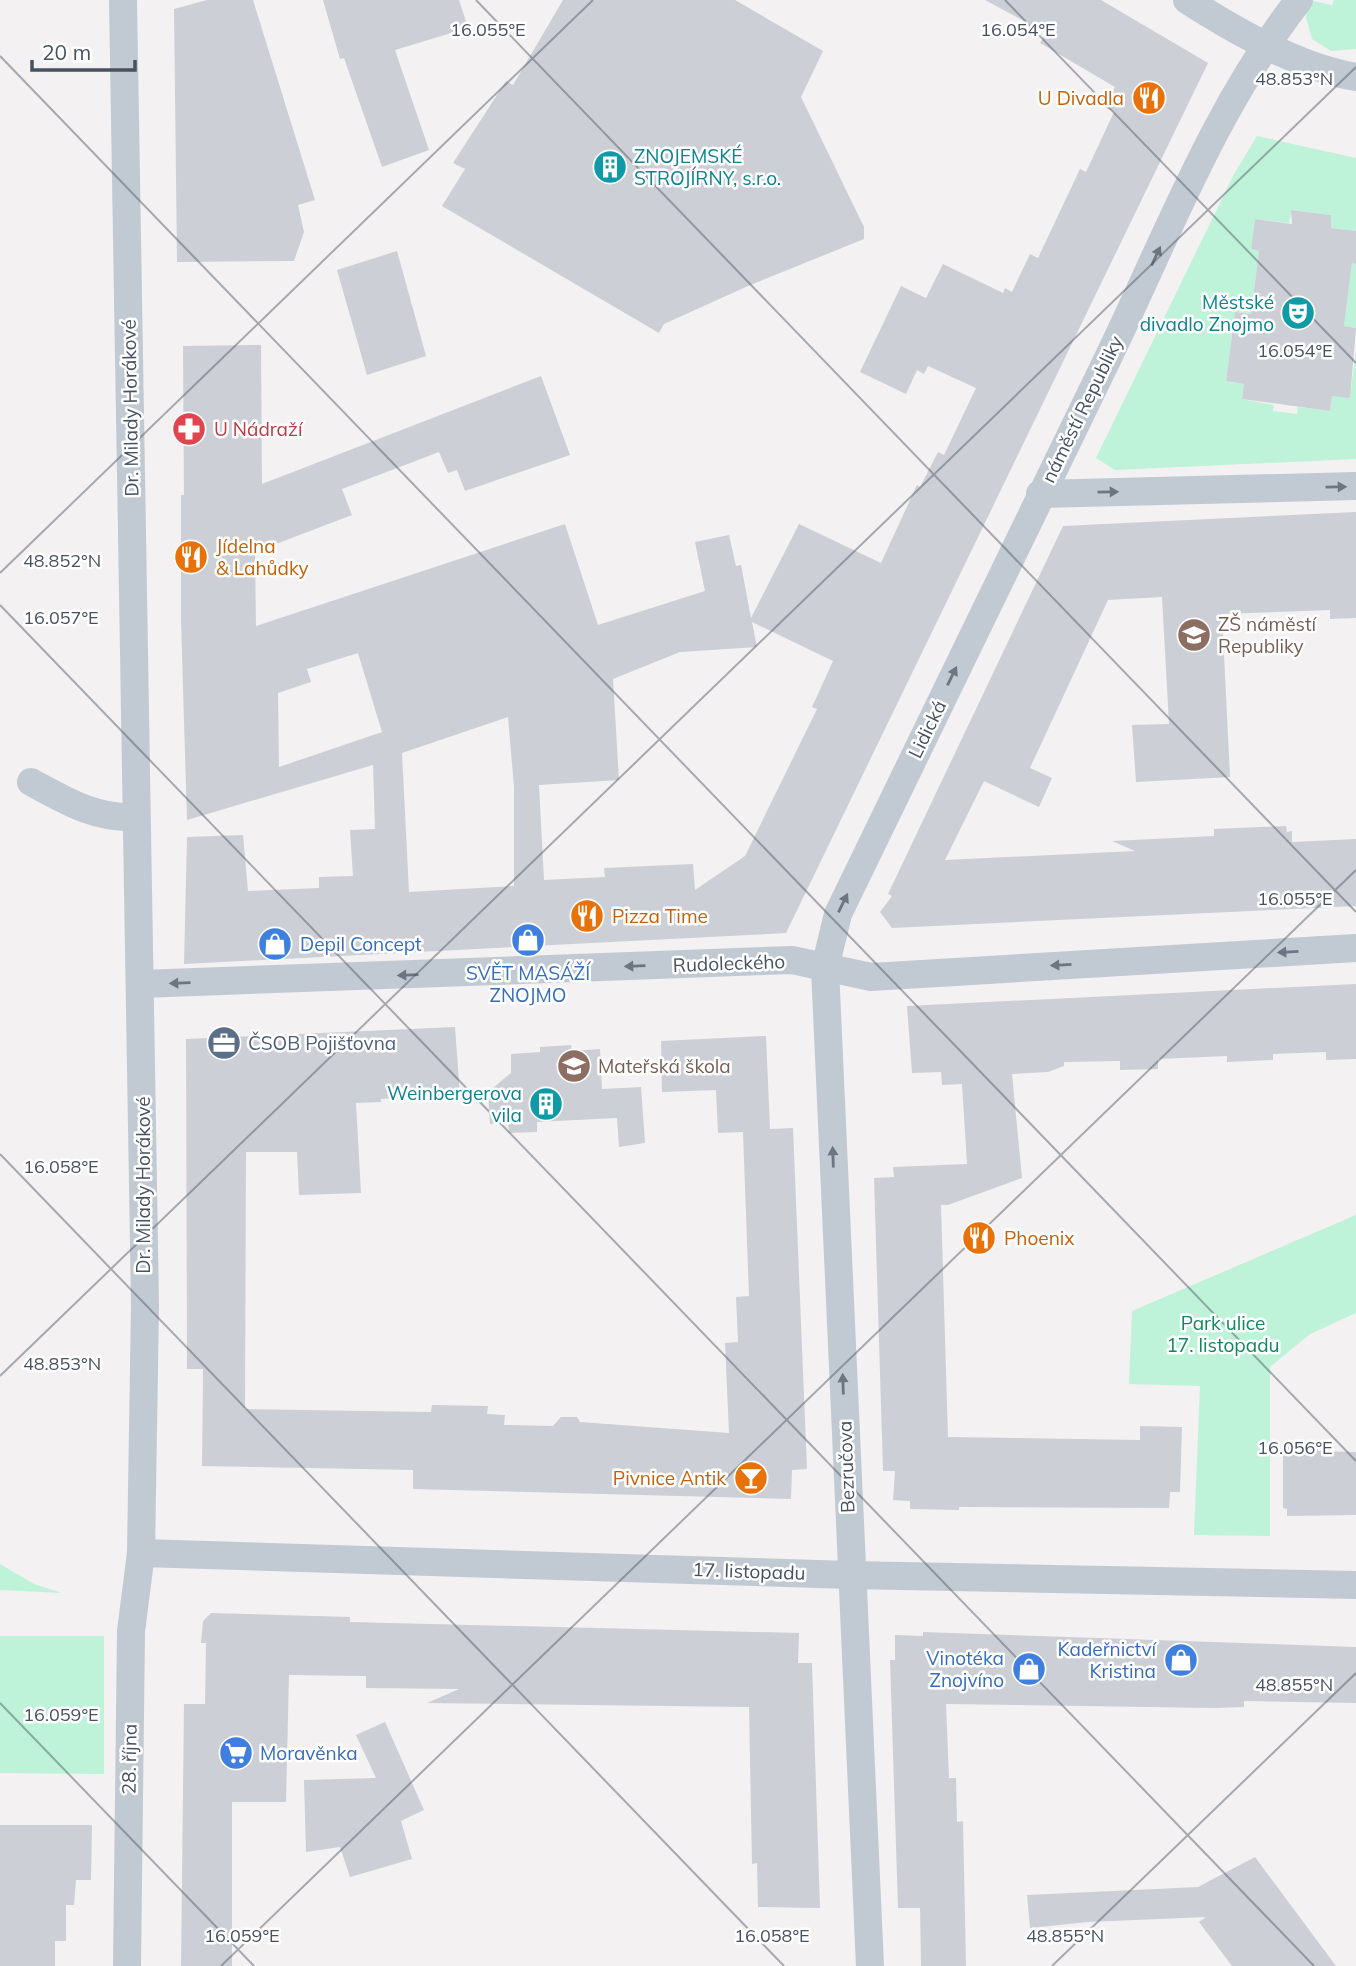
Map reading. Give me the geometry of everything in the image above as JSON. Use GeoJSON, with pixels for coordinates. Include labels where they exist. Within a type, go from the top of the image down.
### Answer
{"type":"FeatureCollection","features":[{"type":"Feature","properties":{"kind":"street","name":"Dr. Milady Horákové"},"geometry":{"type":"LineString","coordinates":[[123,0],[145,1305],[141,1553]]}},
{"type":"Feature","properties":{"kind":"street"},"geometry":{"type":"LineString","coordinates":[[1187,0],[1234,30],[1325,72],[1356,77]]}},
{"type":"Feature","properties":{"kind":"street","name":"náměstí Republiky"},"geometry":{"type":"LineString","coordinates":[[1298,0],[1265,43],[1217,124],[1108,359],[1040,494],[1356,486]]}},
{"type":"Feature","properties":{"kind":"street","name":"Lidická"},"geometry":{"type":"LineString","coordinates":[[825,968],[838,914],[1040,494]]}},
{"type":"Feature","properties":{"kind":"street"},"geometry":{"type":"LineString","coordinates":[[31,782],[91,813],[113,818],[136,817]]}},
{"type":"Feature","properties":{"kind":"street","name":"Rudoleckého"},"geometry":{"type":"LineString","coordinates":[[141,984],[792,960],[871,977],[1356,948]]}},
{"type":"Feature","properties":{"kind":"street","name":"Bezručova"},"geometry":{"type":"LineString","coordinates":[[825,968],[850,1575],[870,1966]]}},
{"type":"Feature","properties":{"kind":"street","name":"17. listopadu"},"geometry":{"type":"LineString","coordinates":[[141,1553],[850,1575],[1356,1585]]}},
{"type":"Feature","properties":{"kind":"street","name":"28. října"},"geometry":{"type":"LineString","coordinates":[[127,1966],[131,1631],[141,1553]]}},
{"type":"Feature","properties":{"kind":"green space"},"geometry":{"type":"Polygon","coordinates":[[[1308,0],[1332,5],[1334,0],[1356,0],[1356,49],[1331,51],[1312,39],[1306,17],[1308,0]]]}},
{"type":"Feature","properties":{"kind":"green space"},"geometry":{"type":"Polygon","coordinates":[[[1257,136],[1356,158],[1356,231],[1331,228],[1331,215],[1292,210],[1289,223],[1255,219],[1251,249],[1259,251],[1251,314],[1235,312],[1226,381],[1244,384],[1242,399],[1274,405],[1273,411],[1297,414],[1298,407],[1330,411],[1332,396],[1350,397],[1356,351],[1356,459],[1115,470],[1096,458],[1234,174],[1257,136]]]}},
{"type":"Feature","properties":{"kind":"green space"},"geometry":{"type":"Polygon","coordinates":[[[1352,263],[1356,264],[1356,328],[1344,326],[1352,263]]]}},
{"type":"Feature","properties":{"kind":"green space","name":"Park ulice 17. listopadu"},"geometry":{"type":"Polygon","coordinates":[[[1356,1215],[1356,1313],[1310,1334],[1270,1367],[1270,1536],[1194,1535],[1200,1386],[1129,1384],[1132,1311],[1356,1215]]]}},
{"type":"Feature","properties":{"kind":"green space"},"geometry":{"type":"Polygon","coordinates":[[[0,1564],[34,1584],[62,1593],[0,1590],[0,1564]]]}},
{"type":"Feature","properties":{"kind":"green space"},"geometry":{"type":"Polygon","coordinates":[[[0,1636],[104,1636],[104,1774],[0,1773],[0,1636]]]}},
{"type":"Feature","properties":{"kind":"building"},"geometry":{"type":"Polygon","coordinates":[[[207,0],[253,0],[315,200],[298,205],[304,232],[294,261],[177,262],[174,9],[207,0]]]}},
{"type":"Feature","properties":{"kind":"building"},"geometry":{"type":"Polygon","coordinates":[[[323,0],[459,0],[468,28],[395,50],[429,150],[382,167],[344,58],[340,59],[323,0]]]}},
{"type":"Feature","properties":{"kind":"building","name":"ZNOJEMSKÉ STROJÍRNY, s.r.o."},"geometry":{"type":"Polygon","coordinates":[[[563,0],[735,0],[823,51],[801,97],[864,227],[864,239],[748,286],[664,324],[659,333],[442,206],[465,169],[453,163],[506,81],[513,85],[563,0]]]}},
{"type":"Feature","properties":{"kind":"building"},"geometry":{"type":"Polygon","coordinates":[[[985,0],[1101,0],[1208,63],[786,933],[184,964],[187,837],[243,835],[248,891],[319,888],[319,877],[353,876],[350,830],[375,829],[373,765],[187,820],[181,621],[183,346],[261,345],[262,484],[541,376],[570,455],[465,491],[457,470],[448,473],[439,452],[342,489],[352,515],[255,552],[256,626],[565,524],[598,625],[705,591],[695,542],[729,535],[736,566],[741,565],[751,618],[799,524],[881,563],[917,485],[920,487],[938,452],[944,455],[976,388],[928,366],[924,374],[917,370],[906,394],[860,372],[901,286],[926,298],[943,264],[1003,293],[1005,288],[1012,292],[1030,254],[1038,258],[1080,169],[1086,172],[1114,112],[1104,107],[1115,87],[1040,43],[1046,33],[985,0]],[[752,622],[757,647],[680,652],[613,679],[619,780],[539,785],[544,880],[605,877],[604,868],[693,864],[695,890],[745,856],[817,709],[812,707],[833,661],[752,622]],[[358,653],[307,669],[311,682],[278,693],[279,767],[382,732],[358,653]],[[508,717],[402,753],[409,892],[514,886],[514,787],[508,717]]]}},
{"type":"Feature","properties":{"kind":"building","name":"Městské divadlo Znojmo"},"geometry":{"type":"Polygon","coordinates":[[[1291,210],[1331,215],[1331,228],[1356,231],[1356,264],[1352,263],[1344,326],[1356,328],[1350,398],[1332,396],[1330,411],[1242,399],[1244,384],[1226,381],[1235,312],[1251,314],[1259,251],[1251,249],[1255,219],[1292,224],[1291,210]]]}},
{"type":"Feature","properties":{"kind":"building"},"geometry":{"type":"Polygon","coordinates":[[[397,251],[426,356],[367,375],[337,270],[397,251]]]}},
{"type":"Feature","properties":{"kind":"building"},"geometry":{"type":"Polygon","coordinates":[[[1356,512],[1356,618],[1330,619],[1330,610],[1222,614],[1230,777],[1136,782],[1132,725],[1169,724],[1162,597],[1108,600],[1030,768],[1052,778],[1039,807],[984,781],[945,860],[1135,851],[1112,841],[1214,836],[1214,829],[1286,826],[1287,832],[1292,831],[1292,842],[1356,839],[1356,906],[892,928],[880,912],[892,896],[888,894],[1063,526],[1356,512]]]}},
{"type":"Feature","properties":{"kind":"building"},"geometry":{"type":"Polygon","coordinates":[[[1356,984],[1356,1059],[1326,1060],[1326,1052],[1273,1054],[1273,1060],[1227,1062],[1227,1056],[1158,1059],[1158,1069],[1120,1070],[1120,1061],[1064,1062],[1064,1066],[1048,1072],[1012,1074],[1022,1178],[948,1205],[941,1205],[948,1437],[1140,1440],[1140,1426],[1182,1427],[1180,1492],[1170,1492],[1169,1508],[910,1509],[910,1501],[893,1500],[895,1471],[883,1471],[874,1178],[894,1177],[893,1167],[967,1164],[962,1084],[942,1085],[941,1072],[912,1073],[907,1006],[1356,984]]]}},
{"type":"Feature","properties":{"kind":"building"},"geometry":{"type":"Polygon","coordinates":[[[455,1027],[460,1095],[356,1103],[361,1193],[299,1195],[297,1152],[246,1152],[245,1409],[431,1412],[432,1405],[488,1406],[487,1414],[505,1415],[504,1425],[553,1426],[561,1417],[577,1417],[580,1422],[729,1433],[725,1343],[738,1342],[736,1297],[749,1296],[743,1132],[718,1133],[716,1090],[662,1092],[661,1041],[766,1036],[770,1129],[793,1128],[807,1469],[792,1470],[791,1499],[413,1489],[413,1470],[202,1466],[203,1369],[187,1369],[186,1039],[455,1027]]]}},
{"type":"Feature","properties":{"kind":"building","name":"Weinbergerova vila"},"geometry":{"type":"Polygon","coordinates":[[[571,1045],[572,1051],[600,1049],[602,1089],[641,1087],[645,1143],[619,1147],[617,1118],[537,1122],[537,1132],[509,1133],[508,1123],[490,1124],[488,1092],[511,1073],[511,1054],[540,1052],[540,1047],[571,1045]]]}},
{"type":"Feature","properties":{"kind":"building"},"geometry":{"type":"Polygon","coordinates":[[[1283,1445],[1318,1446],[1318,1451],[1356,1452],[1356,1515],[1287,1516],[1287,1509],[1283,1508],[1283,1445]]]}},
{"type":"Feature","properties":{"kind":"building"},"geometry":{"type":"Polygon","coordinates":[[[211,1613],[350,1617],[350,1622],[799,1633],[798,1663],[812,1663],[820,1908],[758,1907],[757,1863],[752,1864],[749,1707],[427,1703],[459,1689],[366,1688],[366,1676],[289,1675],[286,1802],[232,1802],[232,1966],[181,1966],[184,1704],[205,1704],[206,1643],[201,1643],[203,1621],[211,1613]]]}},
{"type":"Feature","properties":{"kind":"building"},"geometry":{"type":"Polygon","coordinates":[[[923,1632],[1356,1647],[1356,1703],[1244,1701],[1244,1707],[1213,1708],[946,1704],[949,1778],[956,1778],[957,1822],[963,1821],[966,1966],[921,1966],[920,1908],[898,1908],[890,1660],[895,1660],[895,1635],[923,1636],[923,1632]]]}},
{"type":"Feature","properties":{"kind":"building"},"geometry":{"type":"Polygon","coordinates":[[[385,1722],[424,1810],[401,1821],[412,1859],[350,1877],[340,1847],[306,1852],[304,1780],[376,1778],[356,1735],[385,1722]]]}},
{"type":"Feature","properties":{"kind":"building"},"geometry":{"type":"Polygon","coordinates":[[[0,1825],[92,1825],[91,1880],[76,1880],[74,1905],[66,1905],[66,1941],[55,1941],[55,1966],[0,1966],[0,1825]]]}},
{"type":"Feature","properties":{"kind":"building"},"geometry":{"type":"Polygon","coordinates":[[[1255,1857],[1336,1966],[1232,1966],[1199,1922],[1206,1917],[1088,1922],[1030,1928],[1027,1895],[1198,1887],[1255,1857]]]}},
{"type":"Feature","properties":{"kind":"place","name":"U Divadla"},"geometry":{"type":"Point","coordinates":[1149,98]}},
{"type":"Feature","properties":{"kind":"place","name":"ZNOJEMSKÉ STROJÍRNY, s.r.o."},"geometry":{"type":"Point","coordinates":[610,167]}},
{"type":"Feature","properties":{"kind":"place","name":"Městské divadlo Znojmo"},"geometry":{"type":"Point","coordinates":[1298,313]}},
{"type":"Feature","properties":{"kind":"place","name":"U Nádraží"},"geometry":{"type":"Point","coordinates":[189,429]}},
{"type":"Feature","properties":{"kind":"place","name":"Jídelna & Lahůdky"},"geometry":{"type":"Point","coordinates":[191,557]}},
{"type":"Feature","properties":{"kind":"place","name":"ZŠ náměstí Republiky"},"geometry":{"type":"Point","coordinates":[1194,635]}},
{"type":"Feature","properties":{"kind":"place","name":"Pizza Time"},"geometry":{"type":"Point","coordinates":[587,916]}},
{"type":"Feature","properties":{"kind":"place","name":"SVĚT MASÁŽÍ ZNOJMO"},"geometry":{"type":"Point","coordinates":[528,940]}},
{"type":"Feature","properties":{"kind":"place","name":"Depil Concept"},"geometry":{"type":"Point","coordinates":[275,944]}},
{"type":"Feature","properties":{"kind":"place","name":"ČSOB Pojišťovna"},"geometry":{"type":"Point","coordinates":[224,1043]}},
{"type":"Feature","properties":{"kind":"place","name":"Mateřská škola"},"geometry":{"type":"Point","coordinates":[574,1066]}},
{"type":"Feature","properties":{"kind":"place","name":"Weinbergerova vila"},"geometry":{"type":"Point","coordinates":[546,1104]}},
{"type":"Feature","properties":{"kind":"place","name":"Phoenix"},"geometry":{"type":"Point","coordinates":[979,1238]}},
{"type":"Feature","properties":{"kind":"place","name":"Pivnice Antik"},"geometry":{"type":"Point","coordinates":[751,1478]}},
{"type":"Feature","properties":{"kind":"place","name":"Kadeřnictví Kristina"},"geometry":{"type":"Point","coordinates":[1181,1660]}},
{"type":"Feature","properties":{"kind":"place","name":"Vinotéka Znojvíno"},"geometry":{"type":"Point","coordinates":[1029,1669]}},
{"type":"Feature","properties":{"kind":"place","name":"Moravěnka"},"geometry":{"type":"Point","coordinates":[236,1753]}}]}
